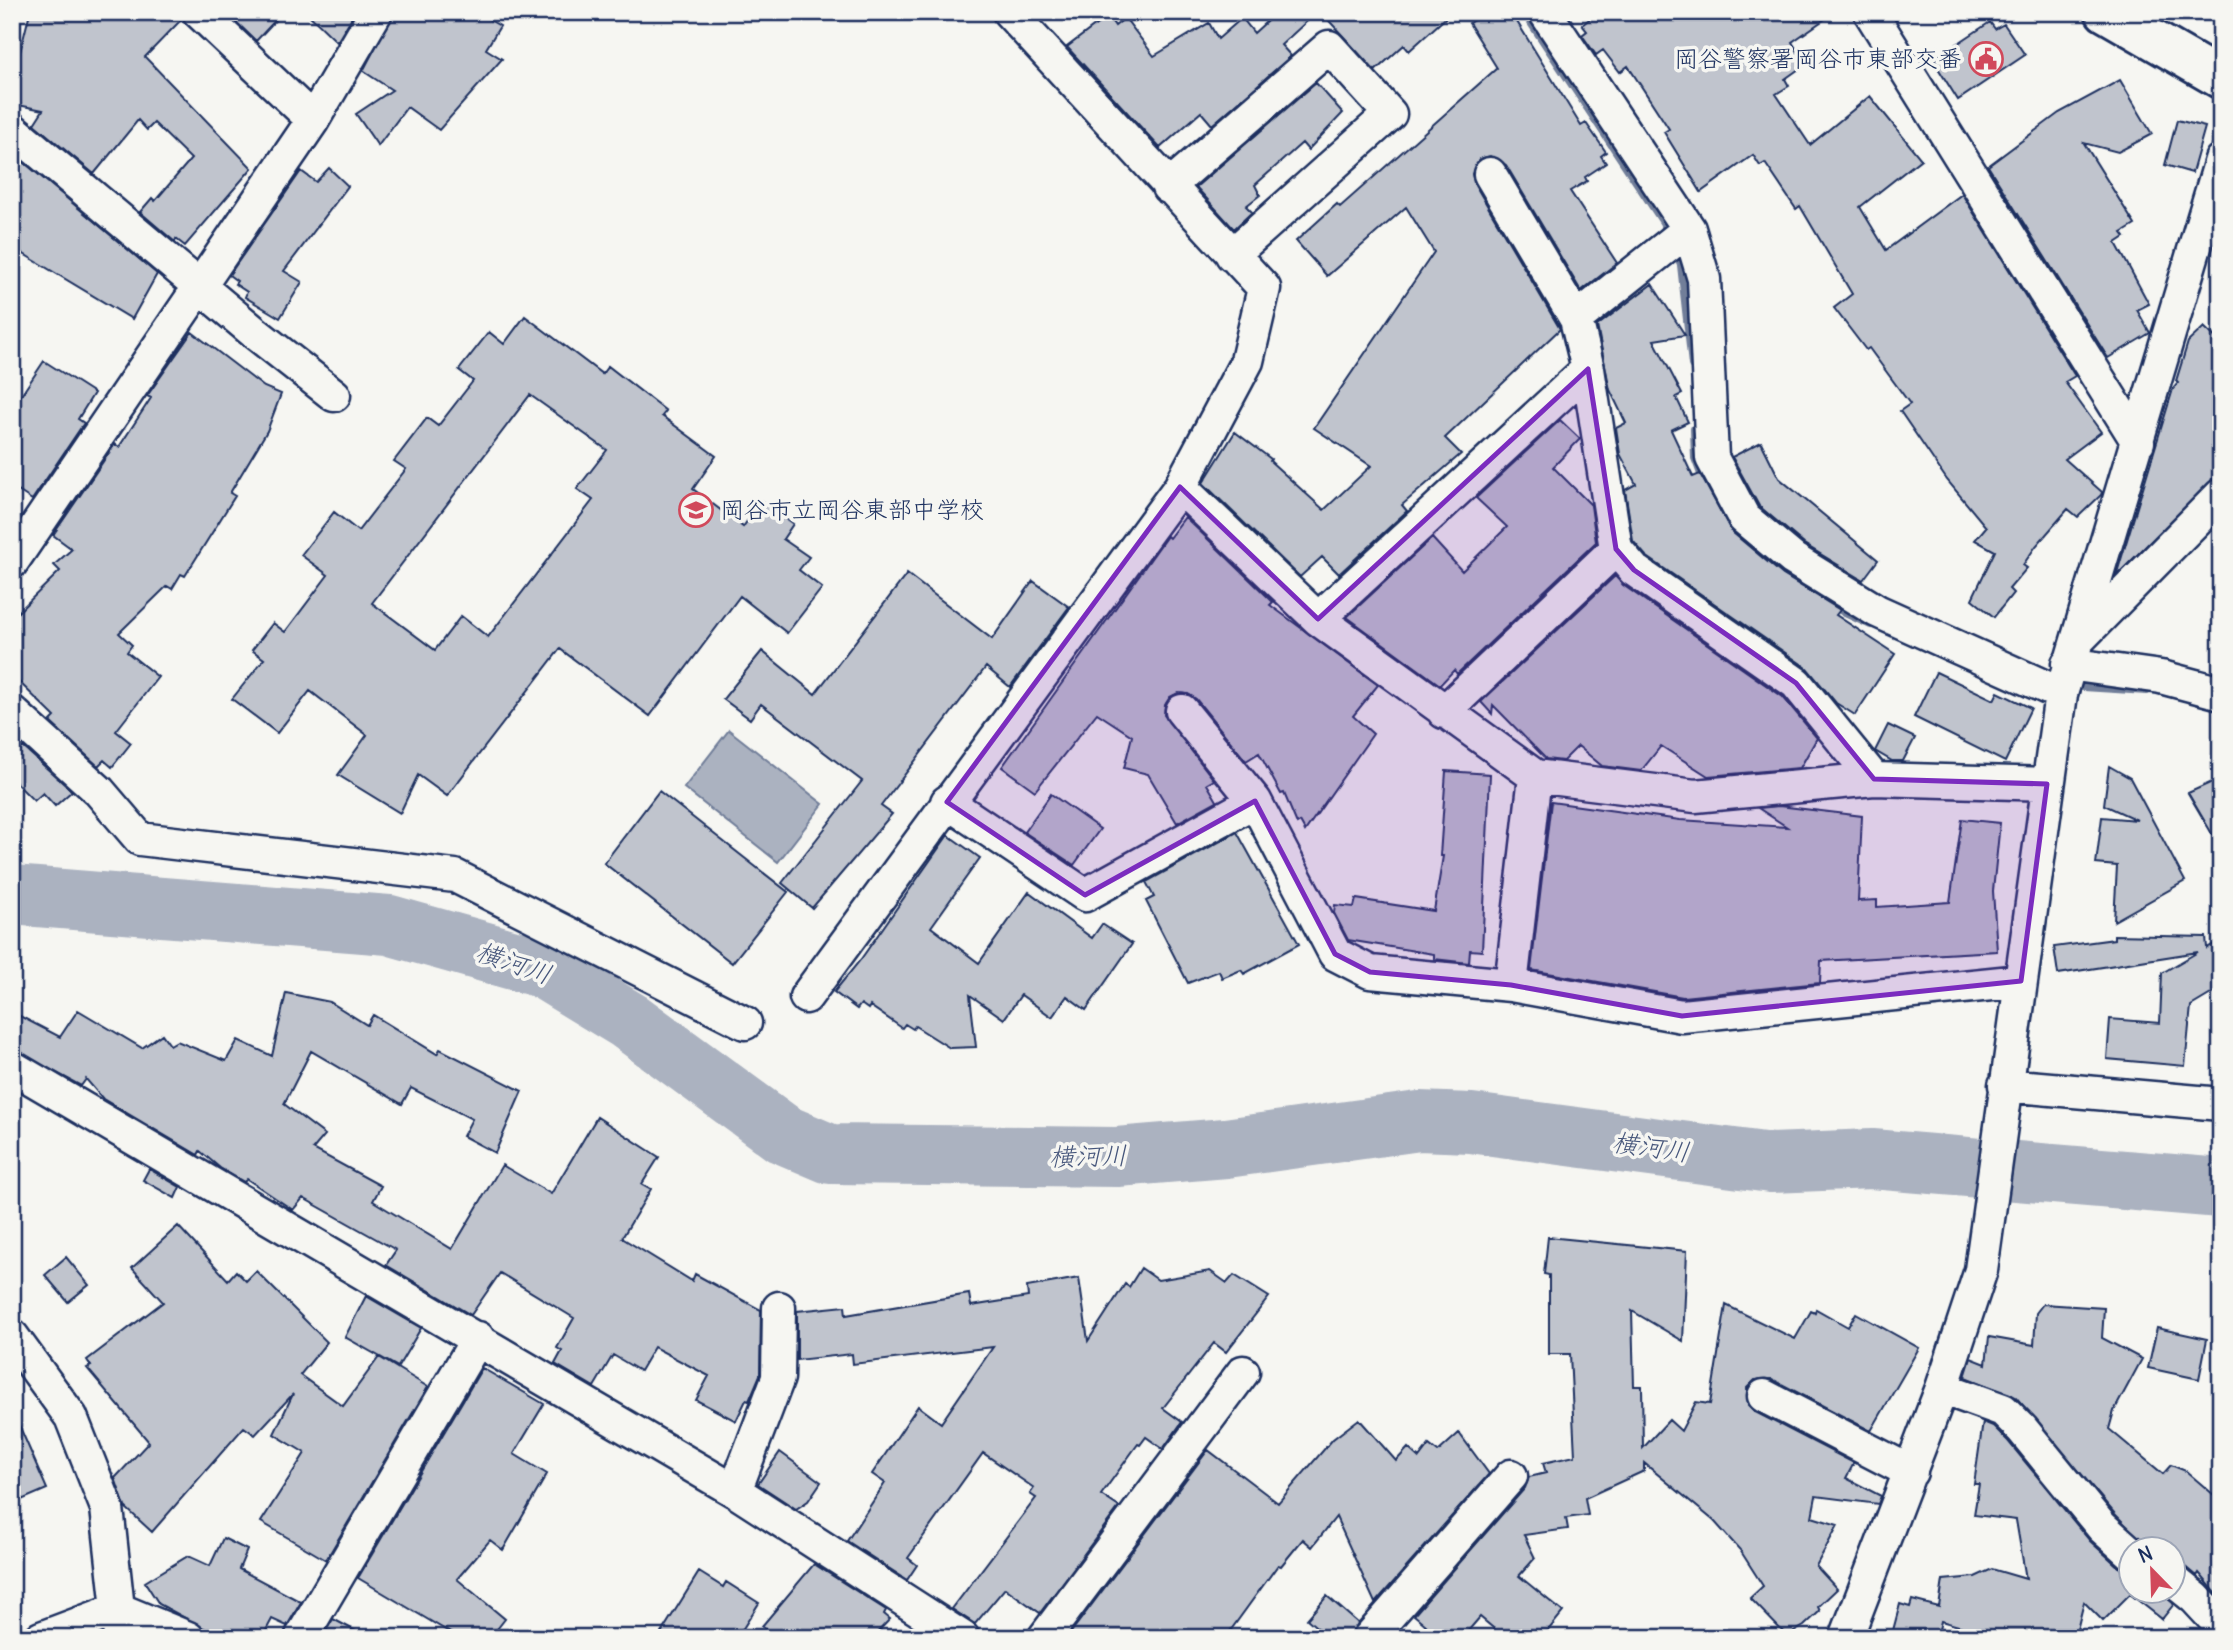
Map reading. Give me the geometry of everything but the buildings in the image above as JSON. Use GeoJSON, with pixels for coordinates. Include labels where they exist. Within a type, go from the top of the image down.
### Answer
{"type":"FeatureCollection","features":[{"type":"Feature","properties":{"kind":"street"},"geometry":{"type":"LineString","coordinates":[[199,12],[313,120]]}},
{"type":"Feature","properties":{"kind":"street"},"geometry":{"type":"LineString","coordinates":[[12,562],[313,120],[376,12]]}},
{"type":"Feature","properties":{"kind":"street"},"geometry":{"type":"LineString","coordinates":[[806,997],[1180,487],[1247,361],[1264,288],[1009,12]]}},
{"type":"Feature","properties":{"kind":"street"},"geometry":{"type":"LineString","coordinates":[[1545,12],[1689,229],[1704,279],[1712,458],[1744,518],[1793,559],[1877,611],[2068,668],[2161,677],[2221,693]]}},
{"type":"Feature","properties":{"kind":"street"},"geometry":{"type":"LineString","coordinates":[[1870,12],[2138,442]]}},
{"type":"Feature","properties":{"kind":"street"},"geometry":{"type":"LineString","coordinates":[[2105,12],[2221,79]]}},
{"type":"Feature","properties":{"kind":"street"},"geometry":{"type":"LineString","coordinates":[[1168,187],[1329,47],[1390,114],[1232,255]]}},
{"type":"Feature","properties":{"kind":"street"},"geometry":{"type":"LineString","coordinates":[[12,129],[254,332],[334,395]]}},
{"type":"Feature","properties":{"kind":"street"},"geometry":{"type":"LineString","coordinates":[[1846,1638],[1942,1388],[1980,1270],[2047,784],[2068,668],[2221,160]]}},
{"type":"Feature","properties":{"kind":"street"},"geometry":{"type":"LineString","coordinates":[[1490,174],[1576,319],[1588,369],[1616,549],[1634,570],[1796,683],[1874,779]]}},
{"type":"Feature","properties":{"kind":"street"},"geometry":{"type":"LineString","coordinates":[[1576,319],[1689,229]]}},
{"type":"Feature","properties":{"kind":"street"},"geometry":{"type":"LineString","coordinates":[[1318,619],[1588,369]]}},
{"type":"Feature","properties":{"kind":"street"},"geometry":{"type":"LineString","coordinates":[[1180,487],[1318,619],[1535,776],[1695,796],[1874,779],[2047,784]]}},
{"type":"Feature","properties":{"kind":"street"},"geometry":{"type":"LineString","coordinates":[[2068,668],[2221,495]]}},
{"type":"Feature","properties":{"kind":"street"},"geometry":{"type":"LineString","coordinates":[[1444,712],[1616,549]]}},
{"type":"Feature","properties":{"kind":"street"},"geometry":{"type":"LineString","coordinates":[[1182,711],[1255,801],[1335,954],[1370,972],[1511,985],[1682,1016],[2021,981]]}},
{"type":"Feature","properties":{"kind":"street"},"geometry":{"type":"LineString","coordinates":[[12,712],[99,791],[140,839],[455,876],[745,1023]]}},
{"type":"Feature","properties":{"kind":"street"},"geometry":{"type":"LineString","coordinates":[[1511,985],[1535,776]]}},
{"type":"Feature","properties":{"kind":"street"},"geometry":{"type":"LineString","coordinates":[[947,802],[1085,895],[1255,801]]}},
{"type":"Feature","properties":{"kind":"street"},"geometry":{"type":"LineString","coordinates":[[12,1067],[735,1491],[963,1638]]}},
{"type":"Feature","properties":{"kind":"street"},"geometry":{"type":"LineString","coordinates":[[2005,1085],[2221,1104]]}},
{"type":"Feature","properties":{"kind":"street"},"geometry":{"type":"LineString","coordinates":[[735,1491],[778,1378],[779,1308]]}},
{"type":"Feature","properties":{"kind":"street"},"geometry":{"type":"LineString","coordinates":[[12,1336],[71,1417],[107,1508],[119,1623]]}},
{"type":"Feature","properties":{"kind":"street"},"geometry":{"type":"LineString","coordinates":[[301,1638],[478,1338]]}},
{"type":"Feature","properties":{"kind":"street"},"geometry":{"type":"LineString","coordinates":[[1044,1638],[1244,1372]]}},
{"type":"Feature","properties":{"kind":"street"},"geometry":{"type":"LineString","coordinates":[[1942,1388],[2003,1410],[2022,1429],[2102,1527],[2118,1541]]}},
{"type":"Feature","properties":{"kind":"street"},"geometry":{"type":"LineString","coordinates":[[1764,1396],[1911,1472]]}},
{"type":"Feature","properties":{"kind":"street"},"geometry":{"type":"LineString","coordinates":[[1369,1638],[1511,1476]]}},
{"type":"Feature","properties":{"kind":"street"},"geometry":{"type":"LineString","coordinates":[[2188,1592],[2221,1626]]}},
{"type":"Feature","properties":{"kind":"street"},"geometry":{"type":"LineString","coordinates":[[41,1638],[119,1623],[188,1638]]}},
{"type":"Feature","properties":{"kind":"highlighted area"},"geometry":{"type":"Polygon","coordinates":[[[1588,369],[1616,549],[1634,570],[1796,683],[1874,779],[2047,784],[2021,981],[1682,1016],[1511,985],[1370,972],[1335,954],[1255,801],[1085,895],[947,802],[1180,487],[1318,619],[1588,369]]]}},
{"type":"Feature","properties":{"kind":"shaded area"},"geometry":{"type":"Polygon","coordinates":[[[729,730],[823,804],[778,862],[684,788],[729,730]]]}},
{"type":"Feature","properties":{"kind":"waterway"},"geometry":{"type":"LineString","coordinates":[[1525,12],[1664,222],[1682,265],[1693,365]]}},
{"type":"Feature","properties":{"kind":"waterway"},"geometry":{"type":"LineString","coordinates":[[1695,429],[1696,458],[1710,495]]}},
{"type":"Feature","properties":{"kind":"waterway"},"geometry":{"type":"LineString","coordinates":[[1725,520],[1732,532],[1768,558]]}},
{"type":"Feature","properties":{"kind":"waterway"},"geometry":{"type":"LineString","coordinates":[[1809,587],[1845,612],[1871,624]]}},
{"type":"Feature","properties":{"kind":"waterway"},"geometry":{"type":"LineString","coordinates":[[2068,685],[2147,690]]}},
{"type":"Feature","properties":{"kind":"waterway","name":"横河川"},"geometry":{"type":"LineString","coordinates":[[12,895],[389,925],[542,968],[629,1021],[783,1134],[830,1154],[1117,1157],[1226,1148],[1419,1121],[1471,1123],[1771,1163],[1872,1159],[2221,1188]]}},
{"type":"Feature","properties":{"kind":"place","name":"岡谷警察署岡谷市東部交番"},"geometry":{"type":"Point","coordinates":[1986,59]}},
{"type":"Feature","properties":{"kind":"place","name":"岡谷市立岡谷東部中学校"},"geometry":{"type":"Point","coordinates":[696,510]}}]}
